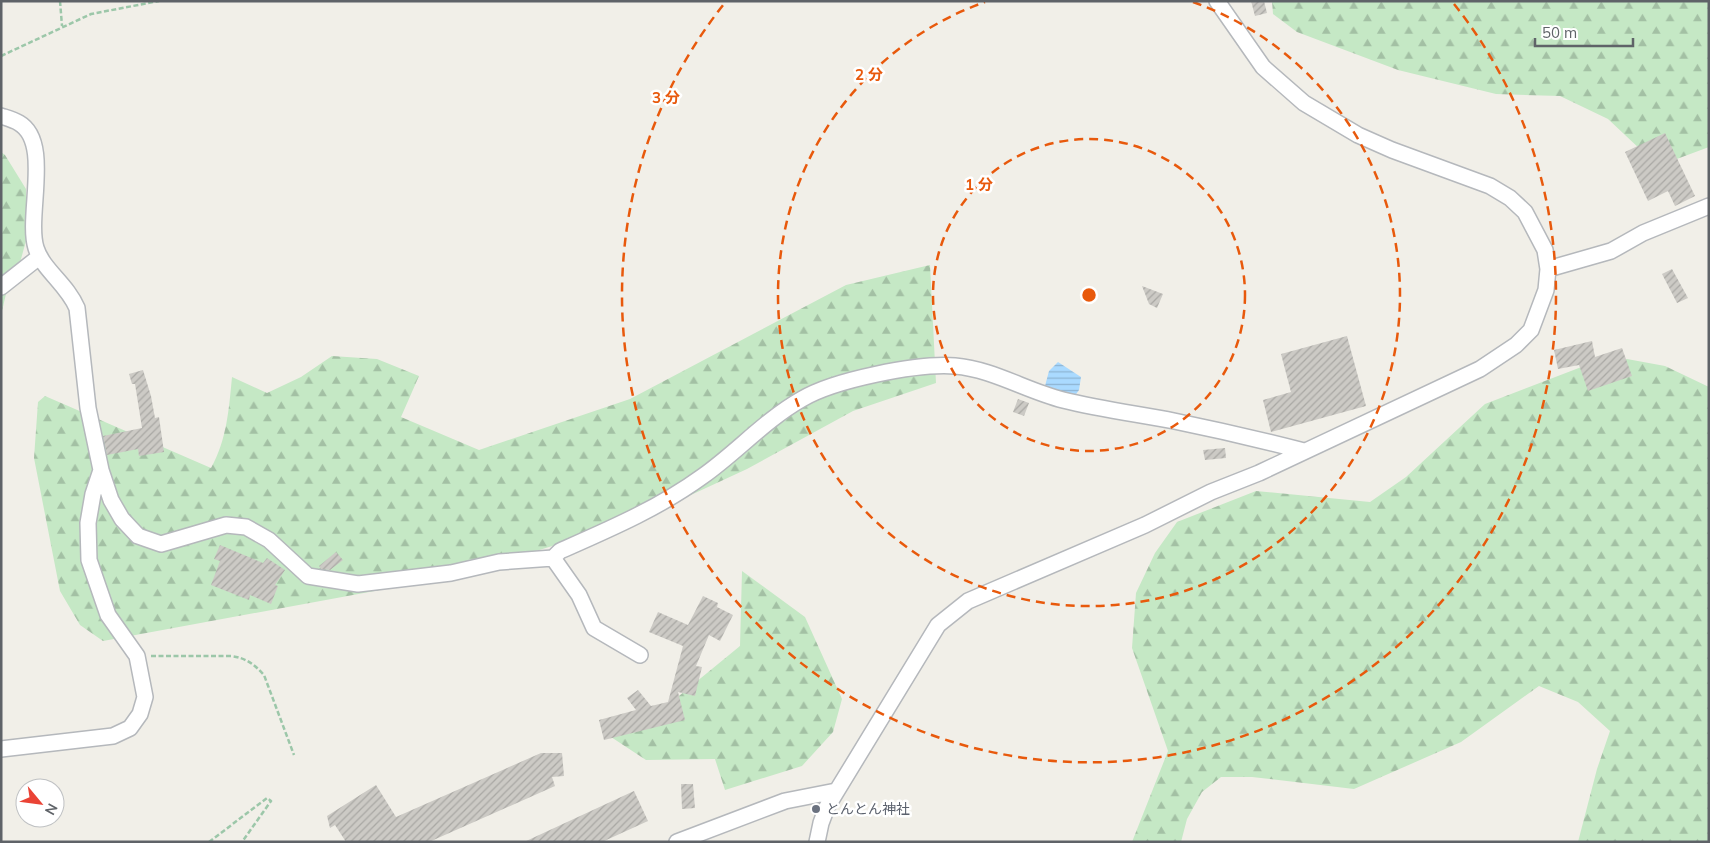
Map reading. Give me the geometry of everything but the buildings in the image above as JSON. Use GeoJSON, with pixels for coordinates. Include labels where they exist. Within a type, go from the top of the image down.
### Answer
{"type":"FeatureCollection","features":[{"type":"Feature","properties":{"kind":"street"},"geometry":{"type":"LineString","coordinates":[[818,842],[821,823],[836,791],[938,625],[968,601],[1145,525],[1480,369],[1516,345],[1531,330],[1540,311],[1546,290],[1548,269],[1545,250],[1525,212],[1510,198],[1490,186],[1358,136],[1319,113],[1263,67],[1217,1]]}},
{"type":"Feature","properties":{"kind":"street"},"geometry":{"type":"LineString","coordinates":[[1,116],[20,123],[29,133],[37,152],[32,229],[39,257],[71,293],[78,308],[88,408],[101,470],[122,519],[138,536],[161,544],[226,525],[246,526],[269,540],[308,576],[358,584],[451,573],[498,562],[553,558],[560,550],[633,519],[674,496],[705,475],[752,434],[802,398],[830,386],[877,374],[955,366],[976,370],[1061,400],[1222,431],[1304,451]]}},
{"type":"Feature","properties":{"kind":"street"},"geometry":{"type":"LineString","coordinates":[[1548,269],[1611,251],[1643,233],[1709,206]]}},
{"type":"Feature","properties":{"kind":"street"},"geometry":{"type":"LineString","coordinates":[[1,287],[39,257]]}},
{"type":"Feature","properties":{"kind":"street"},"geometry":{"type":"LineString","coordinates":[[1,749],[113,736],[130,728],[140,714],[145,698],[137,656],[108,615],[89,560],[88,523],[93,494],[101,470]]}},
{"type":"Feature","properties":{"kind":"street"},"geometry":{"type":"LineString","coordinates":[[553,558],[579,595],[594,628],[640,655]]}},
{"type":"Feature","properties":{"kind":"street"},"geometry":{"type":"LineString","coordinates":[[677,842],[785,801],[836,791]]}},
{"type":"Feature","properties":{"kind":"path"},"geometry":{"type":"LineString","coordinates":[[60,1],[62,26]]}},
{"type":"Feature","properties":{"kind":"path"},"geometry":{"type":"LineString","coordinates":[[1,56],[32,44],[62,26],[91,14],[159,1]]}},
{"type":"Feature","properties":{"kind":"path"},"geometry":{"type":"LineString","coordinates":[[137,656],[231,656],[243,658],[256,666],[264,675],[294,754]]}},
{"type":"Feature","properties":{"kind":"path"},"geometry":{"type":"LineString","coordinates":[[209,842],[267,798],[271,801],[242,842]]}},
{"type":"Feature","properties":{"kind":"green space"},"geometry":{"type":"Polygon","coordinates":[[[1272,1],[1709,1],[1709,147],[1658,166],[1608,119],[1560,96],[1496,94],[1398,70],[1297,32],[1273,14],[1272,1]]]}},
{"type":"Feature","properties":{"kind":"green space"},"geometry":{"type":"Polygon","coordinates":[[[1,152],[5,155],[26,189],[26,241],[16,277],[6,294],[1,315],[1,152]]]}},
{"type":"Feature","properties":{"kind":"green space"},"geometry":{"type":"Polygon","coordinates":[[[930,265],[936,383],[853,411],[747,469],[639,519],[456,576],[103,641],[80,625],[60,591],[34,458],[38,402],[45,396],[211,468],[224,435],[232,377],[267,393],[301,377],[332,356],[377,359],[419,376],[401,417],[479,450],[630,399],[846,285],[930,265]]]}},
{"type":"Feature","properties":{"kind":"green space"},"geometry":{"type":"Polygon","coordinates":[[[1627,359],[1665,366],[1709,387],[1709,842],[1578,842],[1597,769],[1610,731],[1578,702],[1539,686],[1461,742],[1354,789],[1252,777],[1221,777],[1202,792],[1187,819],[1181,842],[1132,842],[1168,751],[1132,648],[1136,593],[1155,553],[1177,522],[1256,491],[1370,502],[1406,477],[1485,404],[1584,366],[1627,359]]]}},
{"type":"Feature","properties":{"kind":"green space"},"geometry":{"type":"Polygon","coordinates":[[[742,571],[805,617],[842,699],[833,732],[802,766],[725,790],[715,759],[646,760],[611,737],[646,723],[740,646],[742,571]]]}},
{"type":"Feature","properties":{"kind":"water"},"geometry":{"type":"Polygon","coordinates":[[[1058,362],[1081,377],[1079,390],[1074,397],[1054,392],[1045,386],[1049,371],[1058,362]]]}},
{"type":"Feature","properties":{"kind":"place","name":"とんとん神社"},"geometry":{"type":"Point","coordinates":[816,809]}}]}
